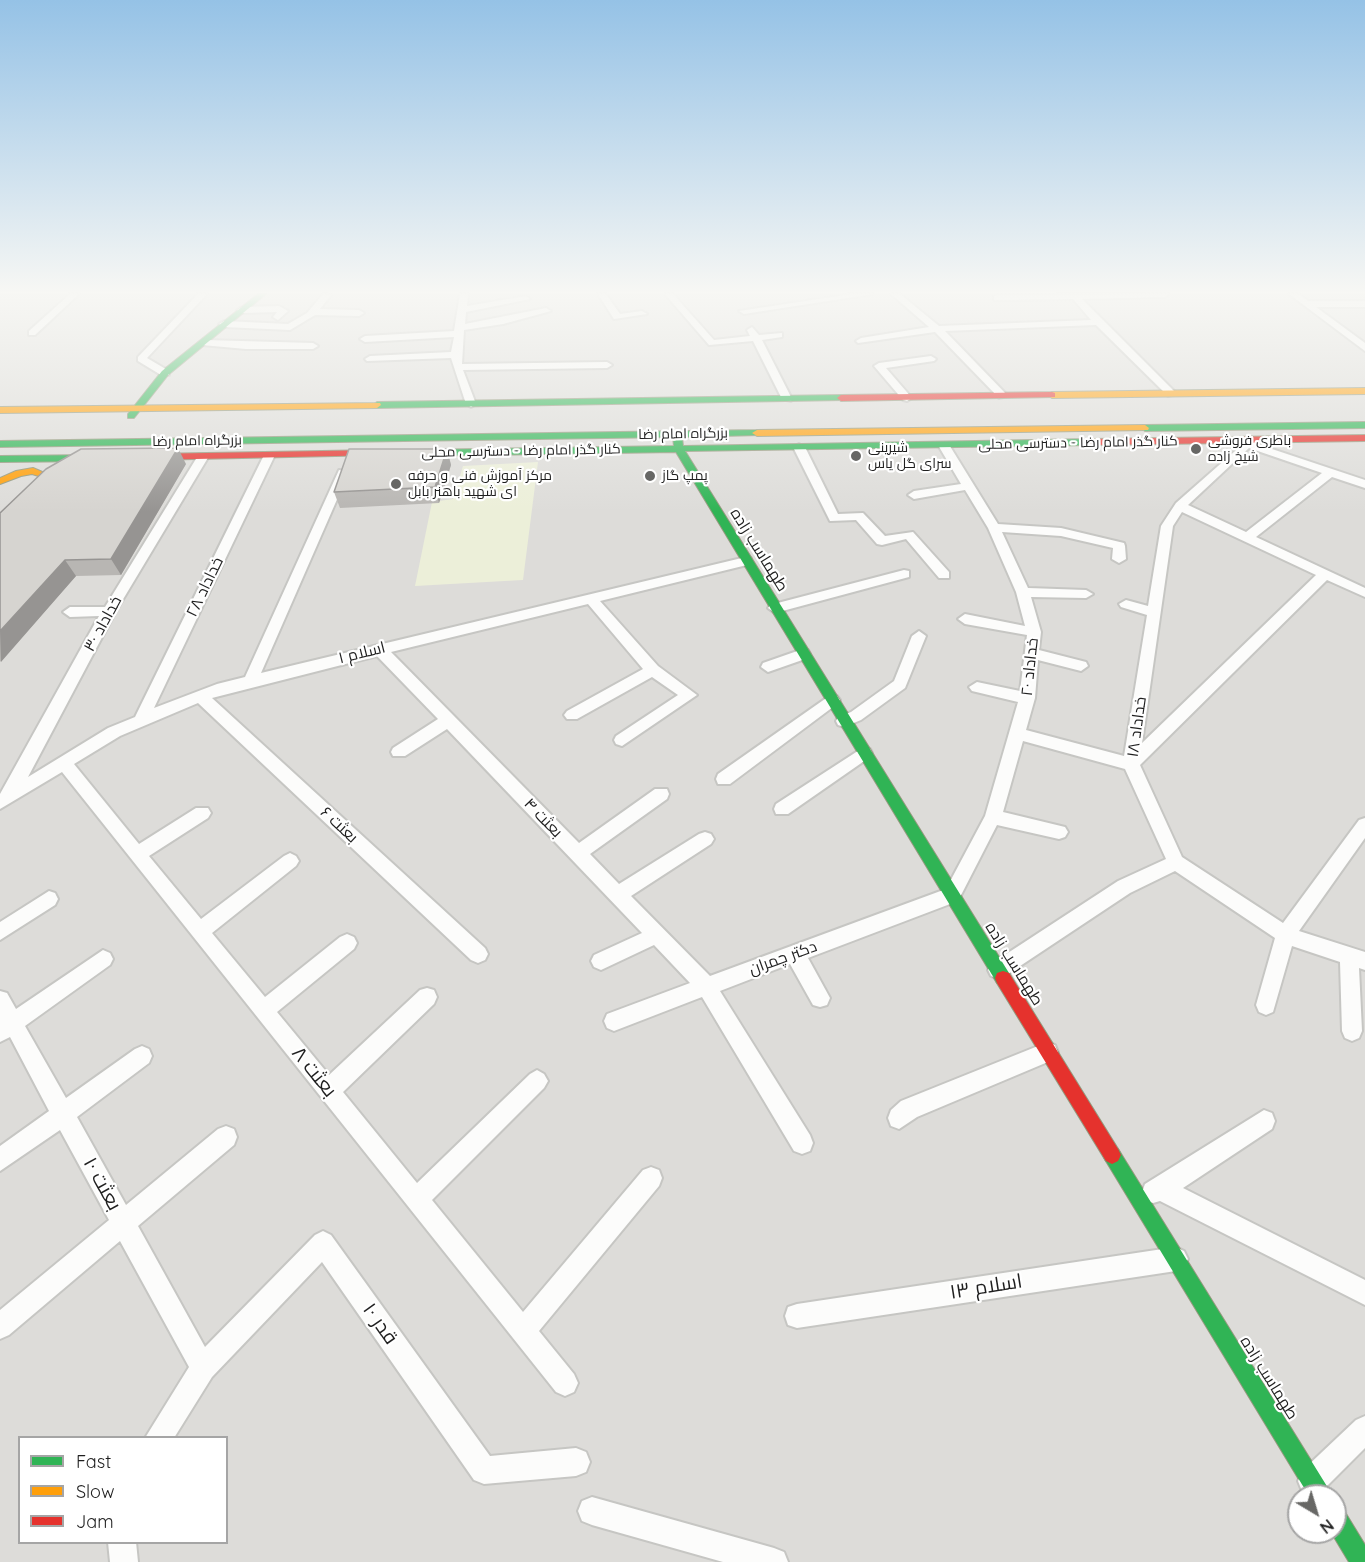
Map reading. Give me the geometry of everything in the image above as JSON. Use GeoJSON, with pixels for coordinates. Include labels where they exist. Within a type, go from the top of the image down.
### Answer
{"type":"FeatureCollection","features":[{"type":"Feature","properties":{"kind":"main road"},"geometry":{"type":"LineString","coordinates":[[127,421],[165,373],[173,367]]}},
{"type":"Feature","properties":{"kind":"main road"},"geometry":{"type":"LineString","coordinates":[[1247,406],[1312,392]]}},
{"type":"Feature","properties":{"kind":"main road"},"geometry":{"type":"LineString","coordinates":[[0,410],[1365,392]]}},
{"type":"Feature","properties":{"kind":"main road"},"geometry":{"type":"LineString","coordinates":[[1111,395],[1121,408]]}},
{"type":"Feature","properties":{"kind":"main road","name":"بزرگراه امام رضا"},"geometry":{"type":"LineString","coordinates":[[0,423],[1365,404]]}},
{"type":"Feature","properties":{"kind":"main road"},"geometry":{"type":"LineString","coordinates":[[334,405],[401,417]]}},
{"type":"Feature","properties":{"kind":"main road","name":"بزرگراه امام رضا"},"geometry":{"type":"LineString","coordinates":[[0,444],[1365,425]]}},
{"type":"Feature","properties":{"kind":"main road"},"geometry":{"type":"LineString","coordinates":[[956,430],[1030,443]]}},
{"type":"Feature","properties":{"kind":"main road"},"geometry":{"type":"LineString","coordinates":[[677,434],[679,449]]}},
{"type":"Feature","properties":{"kind":"main road"},"geometry":{"type":"LineString","coordinates":[[399,453],[474,437]]}},
{"type":"Feature","properties":{"kind":"main road","name":"کنار گذر امام رضا - دسترسی محلی"},"geometry":{"type":"LineString","coordinates":[[133,457],[1030,443],[1249,442],[1365,438]]}},
{"type":"Feature","properties":{"kind":"main road","name":"طهماسب زاده"},"geometry":{"type":"LineString","coordinates":[[679,449],[1315,1484]]}},
{"type":"Feature","properties":{"kind":"main road"},"geometry":{"type":"LineString","coordinates":[[0,459],[104,458],[71,466],[41,484],[44,477],[33,471],[19,473],[0,481]]}},
{"type":"Feature","properties":{"kind":"main road"},"geometry":{"type":"LineString","coordinates":[[1347,1538],[1362,1562]]}},
{"type":"Feature","properties":{"kind":"street"},"geometry":{"type":"LineString","coordinates":[[155,367],[165,373]]}},
{"type":"Feature","properties":{"kind":"street"},"geometry":{"type":"LineString","coordinates":[[465,367],[457,367],[471,404]]}},
{"type":"Feature","properties":{"kind":"street"},"geometry":{"type":"LineString","coordinates":[[771,367],[787,399]]}},
{"type":"Feature","properties":{"kind":"street"},"geometry":{"type":"LineString","coordinates":[[880,367],[907,398]]}},
{"type":"Feature","properties":{"kind":"street"},"geometry":{"type":"LineString","coordinates":[[975,367],[1003,396]]}},
{"type":"Feature","properties":{"kind":"street"},"geometry":{"type":"LineString","coordinates":[[1144,367],[1172,394]]}},
{"type":"Feature","properties":{"kind":"street"},"geometry":{"type":"LineString","coordinates":[[1249,442],[1365,484]]}},
{"type":"Feature","properties":{"kind":"street","name":"خداداد ۱۸"},"geometry":{"type":"LineString","coordinates":[[1176,862],[1131,764],[1167,526],[1180,506],[1249,442]]}},
{"type":"Feature","properties":{"kind":"street","name":"خداداد ۲۰"},"geometry":{"type":"LineString","coordinates":[[944,445],[994,528],[1023,592],[1034,632],[1027,698],[993,817],[952,895]]}},
{"type":"Feature","properties":{"kind":"street"},"geometry":{"type":"LineString","coordinates":[[799,447],[834,518],[859,516],[882,541],[909,535],[944,575]]}},
{"type":"Feature","properties":{"kind":"street"},"geometry":{"type":"LineString","coordinates":[[251,680],[351,454]]}},
{"type":"Feature","properties":{"kind":"street","name":"خداداد ۲۸"},"geometry":{"type":"LineString","coordinates":[[141,720],[269,455]]}},
{"type":"Feature","properties":{"kind":"street","name":"خداداد ۳۰"},"geometry":{"type":"LineString","coordinates":[[5,799],[109,611],[202,456]]}},
{"type":"Feature","properties":{"kind":"street"},"geometry":{"type":"LineString","coordinates":[[1247,538],[1332,471]]}},
{"type":"Feature","properties":{"kind":"street"},"geometry":{"type":"LineString","coordinates":[[914,495],[968,486]]}},
{"type":"Feature","properties":{"kind":"street"},"geometry":{"type":"LineString","coordinates":[[1180,506],[1365,593]]}},
{"type":"Feature","properties":{"kind":"street"},"geometry":{"type":"LineString","coordinates":[[994,528],[1060,532],[1119,546],[1119,559]]}},
{"type":"Feature","properties":{"kind":"street","name":"اسلام ۱"},"geometry":{"type":"LineString","coordinates":[[5,799],[63,762],[141,720],[200,696],[251,680],[746,561]]}},
{"type":"Feature","properties":{"kind":"street"},"geometry":{"type":"LineString","coordinates":[[775,608],[904,574]]}},
{"type":"Feature","properties":{"kind":"street"},"geometry":{"type":"LineString","coordinates":[[1017,734],[1131,764],[1325,574]]}},
{"type":"Feature","properties":{"kind":"street"},"geometry":{"type":"LineString","coordinates":[[1023,592],[1086,594]]}},
{"type":"Feature","properties":{"kind":"street"},"geometry":{"type":"LineString","coordinates":[[590,598],[653,670],[689,695],[622,740]]}},
{"type":"Feature","properties":{"kind":"street"},"geometry":{"type":"LineString","coordinates":[[1126,604],[1154,612]]}},
{"type":"Feature","properties":{"kind":"street"},"geometry":{"type":"LineString","coordinates":[[70,612],[109,611]]}},
{"type":"Feature","properties":{"kind":"street"},"geometry":{"type":"LineString","coordinates":[[965,619],[1034,632]]}},
{"type":"Feature","properties":{"kind":"street"},"geometry":{"type":"LineString","coordinates":[[844,721],[856,716],[900,684],[920,636]]}},
{"type":"Feature","properties":{"kind":"street","name":"بعثت ۴"},"geometry":{"type":"LineString","coordinates":[[379,649],[707,987],[802,1143]]}},
{"type":"Feature","properties":{"kind":"street"},"geometry":{"type":"LineString","coordinates":[[1030,653],[1081,666]]}},
{"type":"Feature","properties":{"kind":"street"},"geometry":{"type":"LineString","coordinates":[[768,667],[803,654]]}},
{"type":"Feature","properties":{"kind":"street"},"geometry":{"type":"LineString","coordinates":[[573,715],[653,670]]}},
{"type":"Feature","properties":{"kind":"street"},"geometry":{"type":"LineString","coordinates":[[976,687],[1027,698]]}},
{"type":"Feature","properties":{"kind":"street","name":"بعثت ۶"},"geometry":{"type":"LineString","coordinates":[[200,696],[478,954]]}},
{"type":"Feature","properties":{"kind":"street"},"geometry":{"type":"LineString","coordinates":[[724,779],[832,700]]}},
{"type":"Feature","properties":{"kind":"street"},"geometry":{"type":"LineString","coordinates":[[399,752],[448,720]]}},
{"type":"Feature","properties":{"kind":"street"},"geometry":{"type":"LineString","coordinates":[[782,809],[864,753]]}},
{"type":"Feature","properties":{"kind":"street","name":"بعثت ۸"},"geometry":{"type":"LineString","coordinates":[[63,762],[565,1383]]}},
{"type":"Feature","properties":{"kind":"street"},"geometry":{"type":"LineString","coordinates":[[577,854],[661,794]]}},
{"type":"Feature","properties":{"kind":"street"},"geometry":{"type":"LineString","coordinates":[[138,854],[202,813]]}},
{"type":"Feature","properties":{"kind":"street"},"geometry":{"type":"LineString","coordinates":[[993,817],[1059,832]]}},
{"type":"Feature","properties":{"kind":"street"},"geometry":{"type":"LineString","coordinates":[[1266,1005],[1285,935],[1365,825]]}},
{"type":"Feature","properties":{"kind":"street"},"geometry":{"type":"LineString","coordinates":[[617,896],[705,838]]}},
{"type":"Feature","properties":{"kind":"street"},"geometry":{"type":"LineString","coordinates":[[200,931],[290,861]]}},
{"type":"Feature","properties":{"kind":"street"},"geometry":{"type":"LineString","coordinates":[[998,970],[1124,888],[1176,862],[1285,935],[1357,958],[1352,1031]]}},
{"type":"Feature","properties":{"kind":"street","name":"دکتر چمران"},"geometry":{"type":"LineString","coordinates":[[614,1021],[952,895]]}},
{"type":"Feature","properties":{"kind":"street"},"geometry":{"type":"LineString","coordinates":[[0,932],[49,899]]}},
{"type":"Feature","properties":{"kind":"street"},"geometry":{"type":"LineString","coordinates":[[601,961],[656,935]]}},
{"type":"Feature","properties":{"kind":"street"},"geometry":{"type":"LineString","coordinates":[[264,1010],[347,943]]}},
{"type":"Feature","properties":{"kind":"street"},"geometry":{"type":"LineString","coordinates":[[795,954],[820,998]]}},
{"type":"Feature","properties":{"kind":"street"},"geometry":{"type":"LineString","coordinates":[[6,1028],[103,959]]}},
{"type":"Feature","properties":{"kind":"street"},"geometry":{"type":"LineString","coordinates":[[328,1090],[427,997]]}},
{"type":"Feature","properties":{"kind":"street","name":"بعثت ۱۰"},"geometry":{"type":"LineString","coordinates":[[0,1000],[6,1028],[63,1114],[203,1368]]}},
{"type":"Feature","properties":{"kind":"street"},"geometry":{"type":"LineString","coordinates":[[899,1118],[909,1109],[1048,1052]]}},
{"type":"Feature","properties":{"kind":"street"},"geometry":{"type":"LineString","coordinates":[[0,1160],[142,1056]]}},
{"type":"Feature","properties":{"kind":"street"},"geometry":{"type":"LineString","coordinates":[[417,1199],[537,1081]]}},
{"type":"Feature","properties":{"kind":"street"},"geometry":{"type":"LineString","coordinates":[[1138,1197],[1161,1189],[1264,1120]]}},
{"type":"Feature","properties":{"kind":"street"},"geometry":{"type":"LineString","coordinates":[[0,1326],[226,1137]]}},
{"type":"Feature","properties":{"kind":"street"},"geometry":{"type":"LineString","coordinates":[[523,1331],[651,1178]]}},
{"type":"Feature","properties":{"kind":"street"},"geometry":{"type":"LineString","coordinates":[[1161,1189],[1365,1293]]}},
{"type":"Feature","properties":{"kind":"street","name":"قدر ۱۰"},"geometry":{"type":"LineString","coordinates":[[203,1368],[323,1243],[484,1470],[576,1462]]}},
{"type":"Feature","properties":{"kind":"street","name":"اسلام ۱۳"},"geometry":{"type":"LineString","coordinates":[[797,1316],[1176,1258]]}},
{"type":"Feature","properties":{"kind":"street"},"geometry":{"type":"LineString","coordinates":[[159,1436],[203,1368]]}},
{"type":"Feature","properties":{"kind":"street"},"geometry":{"type":"LineString","coordinates":[[1320,1484],[1365,1429]]}},
{"type":"Feature","properties":{"kind":"street"},"geometry":{"type":"LineString","coordinates":[[592,1511],[774,1562]]}},
{"type":"Feature","properties":{"kind":"street"},"geometry":{"type":"LineString","coordinates":[[122,1544],[124,1562]]}},
{"type":"Feature","properties":{"kind":"shaded area"},"geometry":{"type":"Polygon","coordinates":[[[0,367],[1365,367],[1365,1562],[0,1562],[0,367]]]}},
{"type":"Feature","properties":{"kind":"green space"},"geometry":{"type":"Polygon","coordinates":[[[538,462],[523,580],[415,586],[432,502],[453,499],[463,466],[538,462]]]}},
{"type":"Feature","properties":{"kind":"building"},"geometry":{"type":"Polygon","coordinates":[[[178,448],[111,559],[65,560],[0,631],[0,513],[46,469],[81,449],[178,448]]]}},
{"type":"Feature","properties":{"kind":"building"},"geometry":{"type":"Polygon","coordinates":[[[349,449],[447,449],[435,487],[334,492],[349,449]]]}},
{"type":"Feature","properties":{"kind":"traffic: fast"},"geometry":{"type":"LineString","coordinates":[[131,416],[172,367]]}},
{"type":"Feature","properties":{"kind":"traffic: fast"},"geometry":{"type":"LineString","coordinates":[[377,405],[841,398]]}},
{"type":"Feature","properties":{"kind":"traffic: fast"},"geometry":{"type":"LineString","coordinates":[[1145,428],[1365,425]]}},
{"type":"Feature","properties":{"kind":"traffic: fast"},"geometry":{"type":"LineString","coordinates":[[0,444],[757,433]]}},
{"type":"Feature","properties":{"kind":"traffic: fast"},"geometry":{"type":"LineString","coordinates":[[677,435],[679,449],[698,483],[1003,978]]}},
{"type":"Feature","properties":{"kind":"traffic: fast"},"geometry":{"type":"LineString","coordinates":[[416,453],[1093,442]]}},
{"type":"Feature","properties":{"kind":"traffic: fast"},"geometry":{"type":"LineString","coordinates":[[0,459],[97,458]]}},
{"type":"Feature","properties":{"kind":"traffic: fast"},"geometry":{"type":"LineString","coordinates":[[1112,1155],[1315,1484]]}},
{"type":"Feature","properties":{"kind":"traffic: fast"},"geometry":{"type":"LineString","coordinates":[[1347,1537],[1362,1562]]}},
{"type":"Feature","properties":{"kind":"traffic: slow"},"geometry":{"type":"LineString","coordinates":[[1052,395],[1365,391]]}},
{"type":"Feature","properties":{"kind":"traffic: slow"},"geometry":{"type":"LineString","coordinates":[[0,410],[377,405]]}},
{"type":"Feature","properties":{"kind":"traffic: slow"},"geometry":{"type":"LineString","coordinates":[[757,433],[1145,428]]}},
{"type":"Feature","properties":{"kind":"traffic: slow"},"geometry":{"type":"LineString","coordinates":[[0,481],[19,473],[33,471],[42,474]]}},
{"type":"Feature","properties":{"kind":"traffic: jam"},"geometry":{"type":"LineString","coordinates":[[841,398],[1052,395]]}},
{"type":"Feature","properties":{"kind":"traffic: jam"},"geometry":{"type":"LineString","coordinates":[[1093,442],[1365,438]]}},
{"type":"Feature","properties":{"kind":"traffic: jam"},"geometry":{"type":"LineString","coordinates":[[149,457],[379,453]]}},
{"type":"Feature","properties":{"kind":"traffic: jam"},"geometry":{"type":"LineString","coordinates":[[1003,978],[1112,1155]]}},
{"type":"Feature","properties":{"kind":"place","name":"باطری فروشی شیخ زاده"},"geometry":{"type":"Point","coordinates":[1196,449]}},
{"type":"Feature","properties":{"kind":"place","name":"شیرینی سرای گل یاس"},"geometry":{"type":"Point","coordinates":[856,456]}},
{"type":"Feature","properties":{"kind":"place","name":"پمپ گاز"},"geometry":{"type":"Point","coordinates":[650,476]}},
{"type":"Feature","properties":{"kind":"place","name":"مرکز آموزش فنی و حرفه ای شهید باهنر بابل"},"geometry":{"type":"Point","coordinates":[396,484]}}]}
